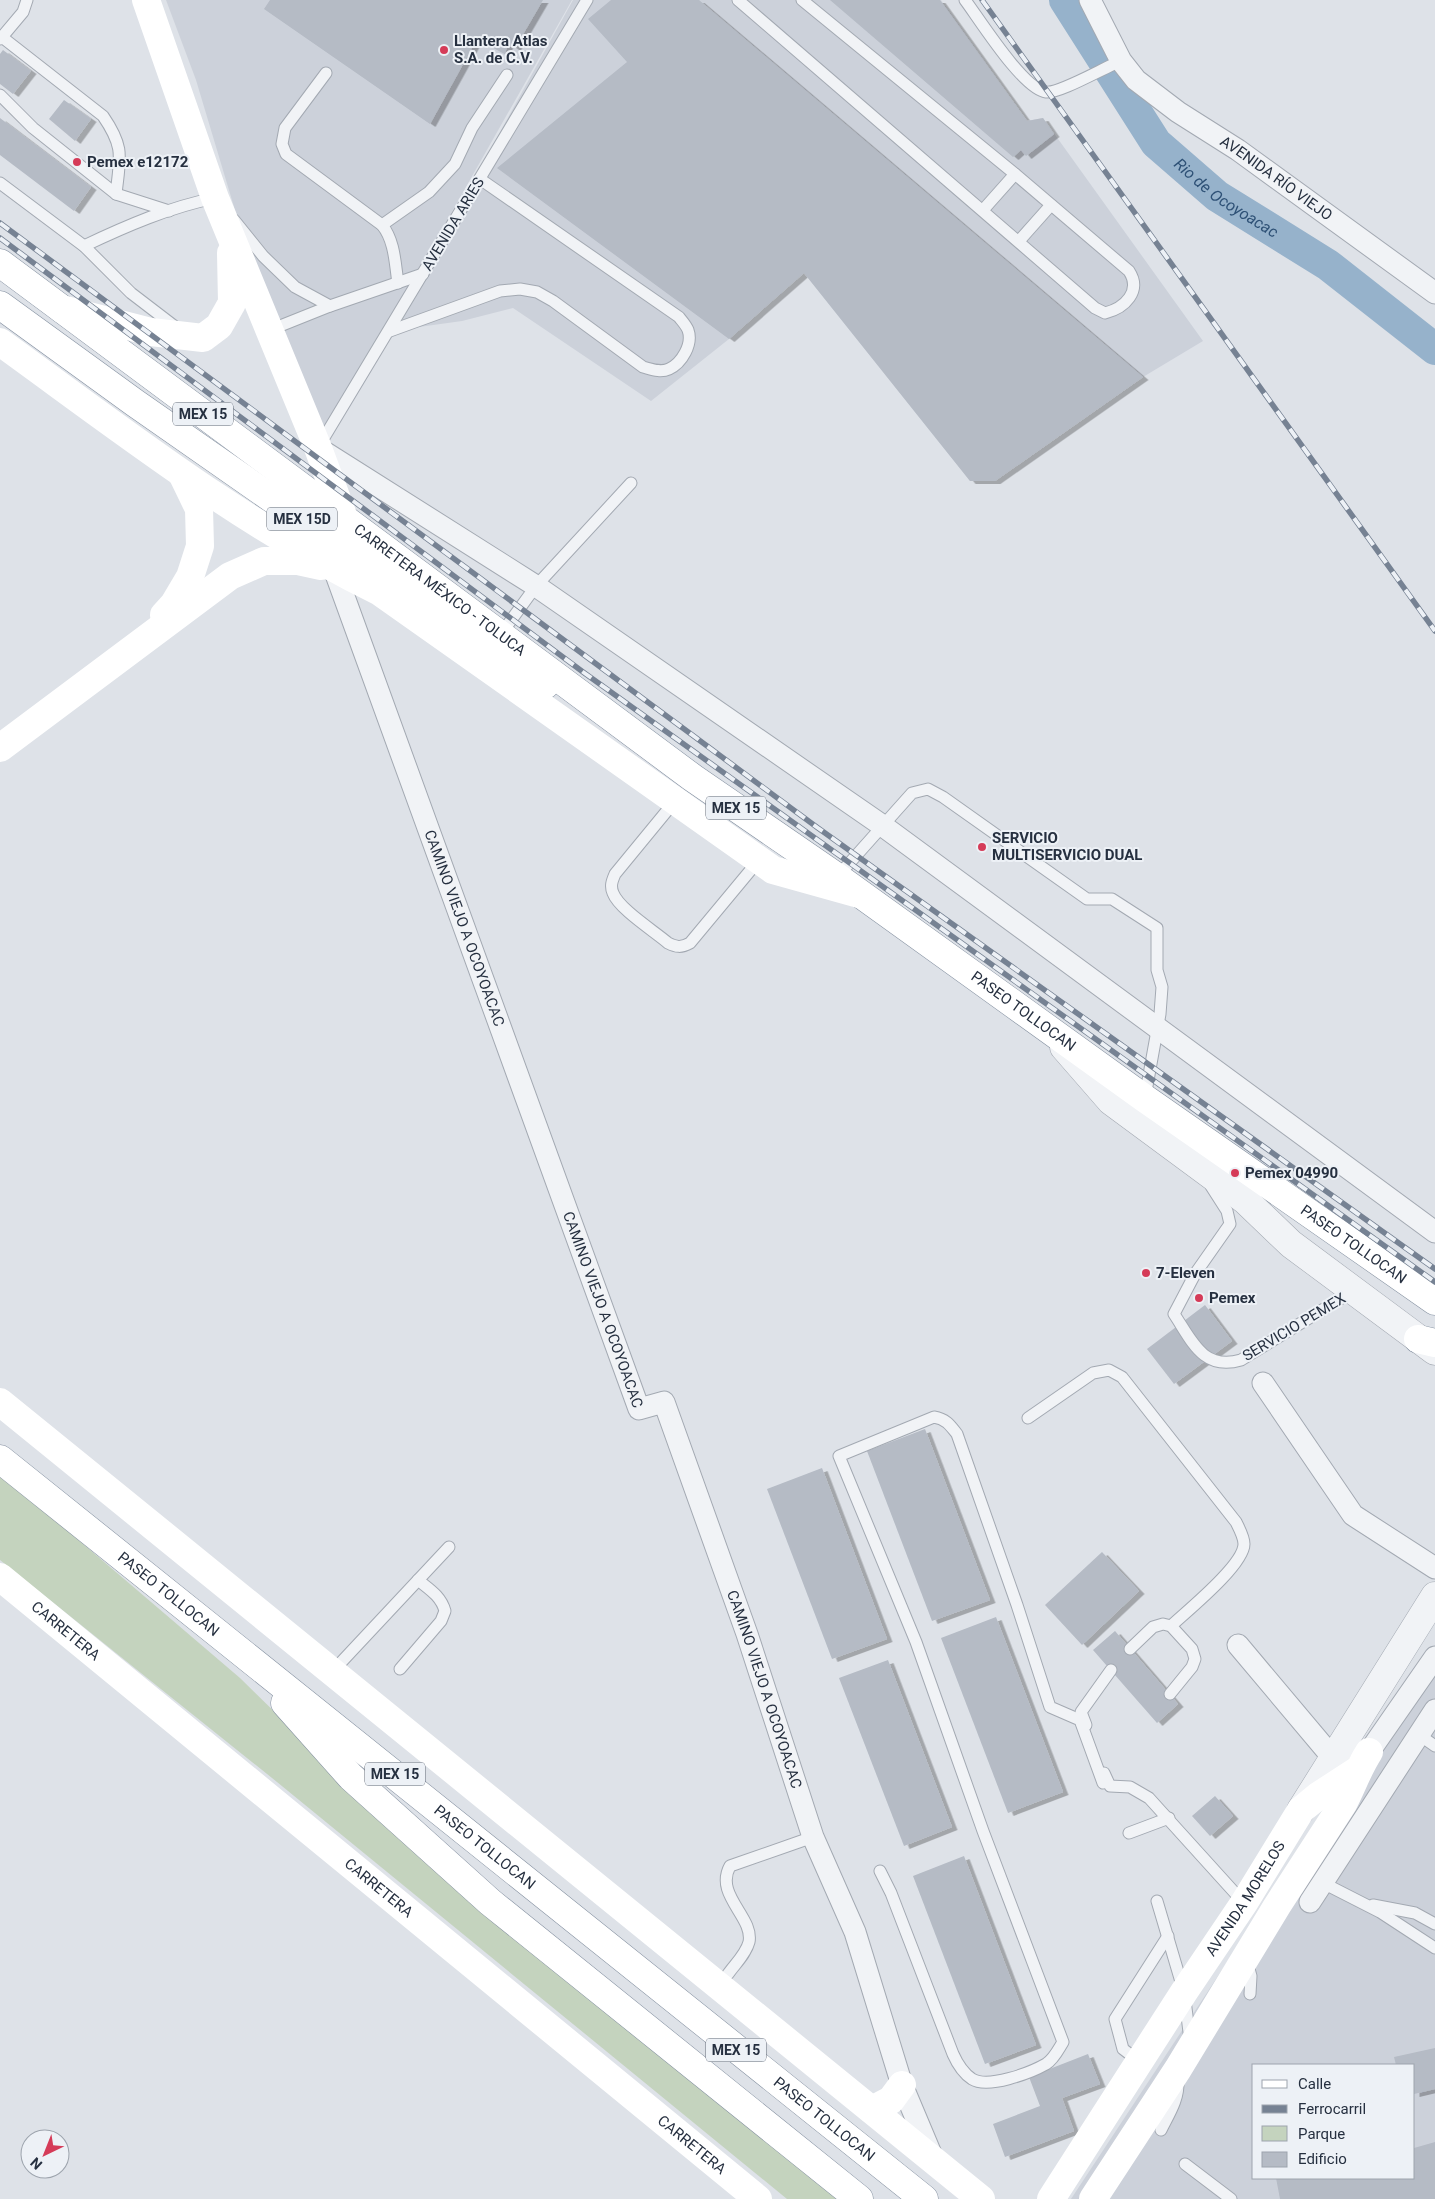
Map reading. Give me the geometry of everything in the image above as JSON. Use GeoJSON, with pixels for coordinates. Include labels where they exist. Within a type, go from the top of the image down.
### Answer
{"type":"FeatureCollection","features":[{"type":"Feature","properties":{"kind":"main road"},"geometry":{"type":"LineString","coordinates":[[146,0],[215,198],[318,448],[344,518]]}},
{"type":"Feature","properties":{"kind":"main road"},"geometry":{"type":"LineString","coordinates":[[62,309],[151,332],[203,338],[219,326],[232,303],[233,270],[230,232]]}},
{"type":"Feature","properties":{"kind":"main road","name":"CARRETERA MÉXICO - TOLUCA"},"geometry":{"type":"LineString","coordinates":[[0,263],[501,634],[613,720]]}},
{"type":"Feature","properties":{"kind":"main road","name":"MEX 15D"},"geometry":{"type":"LineString","coordinates":[[0,305],[135,404],[522,673],[613,720]]}},
{"type":"Feature","properties":{"kind":"main road"},"geometry":{"type":"LineString","coordinates":[[0,342],[181,473],[334,569],[380,592],[773,870],[860,895]]}},
{"type":"Feature","properties":{"kind":"main road"},"geometry":{"type":"LineString","coordinates":[[144,639],[174,604],[190,577],[200,546],[199,509],[181,473]]}},
{"type":"Feature","properties":{"kind":"main road"},"geometry":{"type":"LineString","coordinates":[[3,743],[230,576],[264,561],[298,561],[334,569]]}},
{"type":"Feature","properties":{"kind":"main road","name":"PASEO TOLLOCAN"},"geometry":{"type":"LineString","coordinates":[[613,720],[692,778],[837,877],[1050,1032],[1435,1301]]}},
{"type":"Feature","properties":{"kind":"main road"},"geometry":{"type":"LineString","coordinates":[[0,1402],[981,2199]]}},
{"type":"Feature","properties":{"kind":"main road","name":"PASEO TOLLOCAN"},"geometry":{"type":"LineString","coordinates":[[0,1459],[239,1652],[389,1769],[548,1900],[924,2199]]}},
{"type":"Feature","properties":{"kind":"main road","name":"CARRETERA"},"geometry":{"type":"LineString","coordinates":[[0,1576],[758,2199]]}},
{"type":"Feature","properties":{"kind":"main road"},"geometry":{"type":"LineString","coordinates":[[239,1652],[351,1777],[490,1902],[834,2188],[860,2199]]}},
{"type":"Feature","properties":{"kind":"main road"},"geometry":{"type":"LineString","coordinates":[[1301,1810],[1364,1761]]}},
{"type":"Feature","properties":{"kind":"main road","name":"AVENIDA MORELOS"},"geometry":{"type":"LineString","coordinates":[[1093,2199],[1178,2069],[1246,1958],[1296,1904],[1364,1761]]}},
{"type":"Feature","properties":{"kind":"main road","name":"AVENIDA MORELOS"},"geometry":{"type":"LineString","coordinates":[[1051,2199],[1184,1992],[1244,1904],[1301,1810]]}},
{"type":"Feature","properties":{"kind":"main road"},"geometry":{"type":"LineString","coordinates":[[872,2110],[891,2100],[902,2085]]}},
{"type":"Feature","properties":{"kind":"street","name":"AVENIDA RÍO VIEJO"},"geometry":{"type":"LineString","coordinates":[[1090,0],[1115,64],[1178,112],[1238,150],[1435,293]]}},
{"type":"Feature","properties":{"kind":"street"},"geometry":{"type":"LineString","coordinates":[[318,448],[536,586],[883,826],[1435,1232]]}},
{"type":"Feature","properties":{"kind":"street","name":"CAMINO VIEJO A OCOYOACAC"},"geometry":{"type":"LineString","coordinates":[[334,569],[639,1409],[664,1402],[747,1634],[813,1837],[855,1932],[902,2085],[935,2161]]}},
{"type":"Feature","properties":{"kind":"street"},"geometry":{"type":"LineString","coordinates":[[1050,1032],[1111,1100],[1244,1200],[1291,1244],[1429,1344]]}},
{"type":"Feature","properties":{"kind":"street"},"geometry":{"type":"LineString","coordinates":[[1263,1382],[1353,1515],[1435,1568]]}},
{"type":"Feature","properties":{"kind":"street","name":"AVENIDA MORELOS"},"geometry":{"type":"LineString","coordinates":[[1301,1810],[1435,1596]]}},
{"type":"Feature","properties":{"kind":"street"},"geometry":{"type":"LineString","coordinates":[[1238,1645],[1333,1758]]}},
{"type":"Feature","properties":{"kind":"street","name":"AVENIDA MORELOS"},"geometry":{"type":"LineString","coordinates":[[1364,1761],[1435,1658]]}},
{"type":"Feature","properties":{"kind":"street"},"geometry":{"type":"LineString","coordinates":[[1296,1904],[1427,1740],[1435,1710]]}},
{"type":"Feature","properties":{"kind":"lane"},"geometry":{"type":"LineString","coordinates":[[27,0],[23,12],[2,33],[102,116],[114,132],[120,151],[116,194]]}},
{"type":"Feature","properties":{"kind":"lane","name":"AVENIDA ARIES"},"geometry":{"type":"LineString","coordinates":[[318,448],[587,0]]}},
{"type":"Feature","properties":{"kind":"lane"},"geometry":{"type":"LineString","coordinates":[[738,0],[1096,308],[1105,313],[1116,310],[1125,304],[1134,291],[1135,280],[1129,271],[802,0]]}},
{"type":"Feature","properties":{"kind":"lane"},"geometry":{"type":"LineString","coordinates":[[965,0],[1021,76],[1033,88],[1047,92],[1059,89],[1115,64]]}},
{"type":"Feature","properties":{"kind":"lane"},"geometry":{"type":"LineString","coordinates":[[326,73],[284,128],[282,144],[286,154],[300,166],[382,225],[388,233],[392,246],[398,283]]}},
{"type":"Feature","properties":{"kind":"lane"},"geometry":{"type":"LineString","coordinates":[[382,225],[429,192],[455,164],[472,128],[507,75]]}},
{"type":"Feature","properties":{"kind":"lane"},"geometry":{"type":"LineString","coordinates":[[0,95],[33,128],[116,194],[169,211]]}},
{"type":"Feature","properties":{"kind":"lane"},"geometry":{"type":"LineString","coordinates":[[983,210],[1014,174]]}},
{"type":"Feature","properties":{"kind":"lane"},"geometry":{"type":"LineString","coordinates":[[390,331],[500,291],[520,289],[537,292],[553,301],[642,367],[656,371],[669,369],[683,357],[689,339],[688,329],[679,317],[480,179]]}},
{"type":"Feature","properties":{"kind":"lane"},"geometry":{"type":"LineString","coordinates":[[0,182],[84,246],[131,293],[185,335]]}},
{"type":"Feature","properties":{"kind":"lane"},"geometry":{"type":"LineString","coordinates":[[84,246],[125,227],[169,211],[215,198],[263,256],[295,287],[330,306]]}},
{"type":"Feature","properties":{"kind":"lane"},"geometry":{"type":"LineString","coordinates":[[1019,242],[1051,205]]}},
{"type":"Feature","properties":{"kind":"lane"},"geometry":{"type":"LineString","coordinates":[[269,330],[330,306],[423,274]]}},
{"type":"Feature","properties":{"kind":"lane"},"geometry":{"type":"LineString","coordinates":[[501,634],[536,586],[631,483]]}},
{"type":"Feature","properties":{"kind":"lane"},"geometry":{"type":"LineString","coordinates":[[837,877],[912,793],[928,789],[943,797],[1087,899],[1112,898],[1157,928],[1157,970],[1162,987],[1157,1028],[1144,1098]]}},
{"type":"Feature","properties":{"kind":"lane"},"geometry":{"type":"LineString","coordinates":[[675,800],[615,874],[611,884],[613,894],[623,906],[668,943],[683,947],[690,943],[759,860]]}},
{"type":"Feature","properties":{"kind":"lane","name":"SERVICIO PEMEX"},"geometry":{"type":"LineString","coordinates":[[1187,1156],[1215,1191],[1227,1211],[1230,1224],[1195,1274],[1174,1314],[1195,1347],[1210,1360],[1227,1364],[1240,1360],[1354,1290]]}},
{"type":"Feature","properties":{"kind":"lane"},"geometry":{"type":"LineString","coordinates":[[1028,1418],[1093,1373],[1109,1370],[1122,1377],[1236,1522],[1244,1543],[1240,1557],[1229,1571],[1171,1626]]}},
{"type":"Feature","properties":{"kind":"lane"},"geometry":{"type":"LineString","coordinates":[[880,1871],[891,1893],[952,2054],[960,2066],[972,2079],[986,2083],[997,2083],[1047,2064],[1056,2055],[1063,2042],[983,1831],[916,1642],[839,1456],[934,1417],[941,1418],[950,1424],[957,1434],[1017,1605],[1050,1707],[1080,1720],[1106,1780]]}},
{"type":"Feature","properties":{"kind":"lane"},"geometry":{"type":"LineString","coordinates":[[332,1672],[449,1547]]}},
{"type":"Feature","properties":{"kind":"lane"},"geometry":{"type":"LineString","coordinates":[[400,1669],[441,1621],[445,1611],[443,1602],[438,1596],[418,1580]]}},
{"type":"Feature","properties":{"kind":"lane"},"geometry":{"type":"LineString","coordinates":[[1130,1649],[1153,1627],[1163,1624],[1171,1626],[1192,1649],[1195,1659],[1192,1667],[1170,1694]]}},
{"type":"Feature","properties":{"kind":"lane"},"geometry":{"type":"LineString","coordinates":[[1106,1780],[1082,1712],[1111,1670]]}},
{"type":"Feature","properties":{"kind":"lane"},"geometry":{"type":"LineString","coordinates":[[1106,1780],[1130,1787],[1149,1798],[1169,1818],[1244,1904]]}},
{"type":"Feature","properties":{"kind":"lane"},"geometry":{"type":"LineString","coordinates":[[1129,1833],[1169,1818]]}},
{"type":"Feature","properties":{"kind":"lane"},"geometry":{"type":"LineString","coordinates":[[728,1974],[744,1953],[749,1941],[749,1932],[728,1892],[726,1877],[730,1866],[813,1837]]}},
{"type":"Feature","properties":{"kind":"lane"},"geometry":{"type":"LineString","coordinates":[[1329,1886],[1380,1912],[1435,1948]]}},
{"type":"Feature","properties":{"kind":"lane"},"geometry":{"type":"LineString","coordinates":[[1157,1901],[1184,1992],[1191,2045]]}},
{"type":"Feature","properties":{"kind":"lane"},"geometry":{"type":"LineString","coordinates":[[1362,1903],[1415,1913],[1435,1924]]}},
{"type":"Feature","properties":{"kind":"lane"},"geometry":{"type":"LineString","coordinates":[[1140,2062],[1123,2049],[1115,2019],[1168,1936]]}},
{"type":"Feature","properties":{"kind":"lane"},"geometry":{"type":"LineString","coordinates":[[1246,1958],[1251,1976],[1250,1994]]}},
{"type":"Feature","properties":{"kind":"lane"},"geometry":{"type":"LineString","coordinates":[[1161,2130],[1178,2091],[1178,2069]]}},
{"type":"Feature","properties":{"kind":"lane"},"geometry":{"type":"LineString","coordinates":[[1185,2164],[1231,2199]]}},
{"type":"Feature","properties":{"kind":"shaded area"},"geometry":{"type":"Polygon","coordinates":[[[166,0],[572,0],[318,448],[258,287],[196,80],[166,0]]]}},
{"type":"Feature","properties":{"kind":"shaded area"},"geometry":{"type":"Polygon","coordinates":[[[573,0],[941,0],[1027,121],[1043,118],[1203,341],[1143,377],[995,481],[970,481],[804,273],[729,339],[651,401],[513,308],[462,321],[390,331],[573,0]]]}},
{"type":"Feature","properties":{"kind":"shaded area"},"geometry":{"type":"Polygon","coordinates":[[[1435,1652],[1435,2199],[1071,2199],[1330,1806],[1435,1652]]]}},
{"type":"Feature","properties":{"kind":"green space"},"geometry":{"type":"Polygon","coordinates":[[[0,1473],[240,1678],[290,1727],[851,2199],[787,2199],[277,1782],[0,1560],[0,1473]]]}},
{"type":"Feature","properties":{"kind":"building"},"geometry":{"type":"Polygon","coordinates":[[[270,0],[543,0],[515,48],[508,43],[505,54],[477,39],[430,124],[264,9],[270,0]]]}},
{"type":"Feature","properties":{"kind":"building"},"geometry":{"type":"Polygon","coordinates":[[[611,0],[699,0],[1143,377],[995,481],[970,481],[804,273],[729,339],[497,168],[627,62],[588,19],[611,0]]]}},
{"type":"Feature","properties":{"kind":"building"},"geometry":{"type":"Polygon","coordinates":[[[830,0],[940,0],[1027,121],[1043,118],[1054,134],[1026,156],[1021,150],[1013,157],[830,0]]]}},
{"type":"Feature","properties":{"kind":"building"},"geometry":{"type":"Polygon","coordinates":[[[3,50],[31,71],[13,94],[0,84],[0,54],[3,50]]]}},
{"type":"Feature","properties":{"kind":"building"},"geometry":{"type":"Polygon","coordinates":[[[64,100],[91,119],[75,141],[49,119],[64,100]]]}},
{"type":"Feature","properties":{"kind":"building"},"geometry":{"type":"Polygon","coordinates":[[[0,118],[91,187],[74,211],[0,155],[0,118]]]}},
{"type":"Feature","properties":{"kind":"building"},"geometry":{"type":"Polygon","coordinates":[[[1205,1305],[1232,1341],[1174,1384],[1147,1349],[1205,1305]]]}},
{"type":"Feature","properties":{"kind":"building"},"geometry":{"type":"Polygon","coordinates":[[[925,1429],[990,1600],[932,1621],[867,1451],[925,1429]]]}},
{"type":"Feature","properties":{"kind":"building"},"geometry":{"type":"Polygon","coordinates":[[[822,1468],[887,1639],[832,1659],[767,1489],[822,1468]]]}},
{"type":"Feature","properties":{"kind":"building"},"geometry":{"type":"Polygon","coordinates":[[[1102,1552],[1139,1591],[1082,1645],[1045,1605],[1102,1552]]]}},
{"type":"Feature","properties":{"kind":"building"},"geometry":{"type":"Polygon","coordinates":[[[996,1617],[1063,1792],[1008,1813],[941,1638],[996,1617]]]}},
{"type":"Feature","properties":{"kind":"building"},"geometry":{"type":"Polygon","coordinates":[[[1115,1631],[1178,1704],[1157,1723],[1093,1650],[1115,1631]]]}},
{"type":"Feature","properties":{"kind":"building"},"geometry":{"type":"Polygon","coordinates":[[[888,1660],[952,1827],[904,1846],[839,1678],[888,1660]]]}},
{"type":"Feature","properties":{"kind":"building"},"geometry":{"type":"Polygon","coordinates":[[[1215,1796],[1233,1816],[1210,1836],[1192,1816],[1215,1796]]]}},
{"type":"Feature","properties":{"kind":"building"},"geometry":{"type":"Polygon","coordinates":[[[964,1856],[1036,2045],[985,2064],[913,1876],[964,1856]]]}},
{"type":"Feature","properties":{"kind":"building"},"geometry":{"type":"Polygon","coordinates":[[[1435,2048],[1435,2089],[1415,2094],[1415,2064],[1396,2064],[1394,2057],[1435,2048]]]}},
{"type":"Feature","properties":{"kind":"building"},"geometry":{"type":"Polygon","coordinates":[[[1088,2054],[1100,2084],[1062,2098],[1074,2131],[1005,2157],[993,2124],[1040,2106],[1029,2077],[1088,2054]]]}},
{"type":"Feature","properties":{"kind":"building"},"geometry":{"type":"Polygon","coordinates":[[[1435,2142],[1435,2199],[1280,2199],[1276,2179],[1415,2179],[1415,2148],[1435,2142]]]}},
{"type":"Feature","properties":{"kind":"waterway","name":"Rio de Ocoyoacac"},"geometry":{"type":"LineString","coordinates":[[1065,0],[1156,143],[1217,196],[1328,265],[1435,349]]}},
{"type":"Feature","properties":{"kind":"railway"},"geometry":{"type":"LineString","coordinates":[[982,0],[1435,631]]}},
{"type":"Feature","properties":{"kind":"railway"},"geometry":{"type":"LineString","coordinates":[[0,223],[818,828],[1435,1269]]}},
{"type":"Feature","properties":{"kind":"railway"},"geometry":{"type":"LineString","coordinates":[[0,238],[583,672],[1435,1282]]}},
{"type":"Feature","properties":{"kind":"place","name":"Llantera Atlas S.A. de C.V."},"geometry":{"type":"Point","coordinates":[444,50]}},
{"type":"Feature","properties":{"kind":"place","name":"Pemex e12172"},"geometry":{"type":"Point","coordinates":[77,162]}},
{"type":"Feature","properties":{"kind":"place","name":"SERVICIO MULTISERVICIO DUAL"},"geometry":{"type":"Point","coordinates":[982,847]}},
{"type":"Feature","properties":{"kind":"place","name":"Pemex 04990"},"geometry":{"type":"Point","coordinates":[1235,1173]}},
{"type":"Feature","properties":{"kind":"place","name":"7-Eleven"},"geometry":{"type":"Point","coordinates":[1146,1273]}},
{"type":"Feature","properties":{"kind":"place","name":"Pemex"},"geometry":{"type":"Point","coordinates":[1199,1298]}}]}
